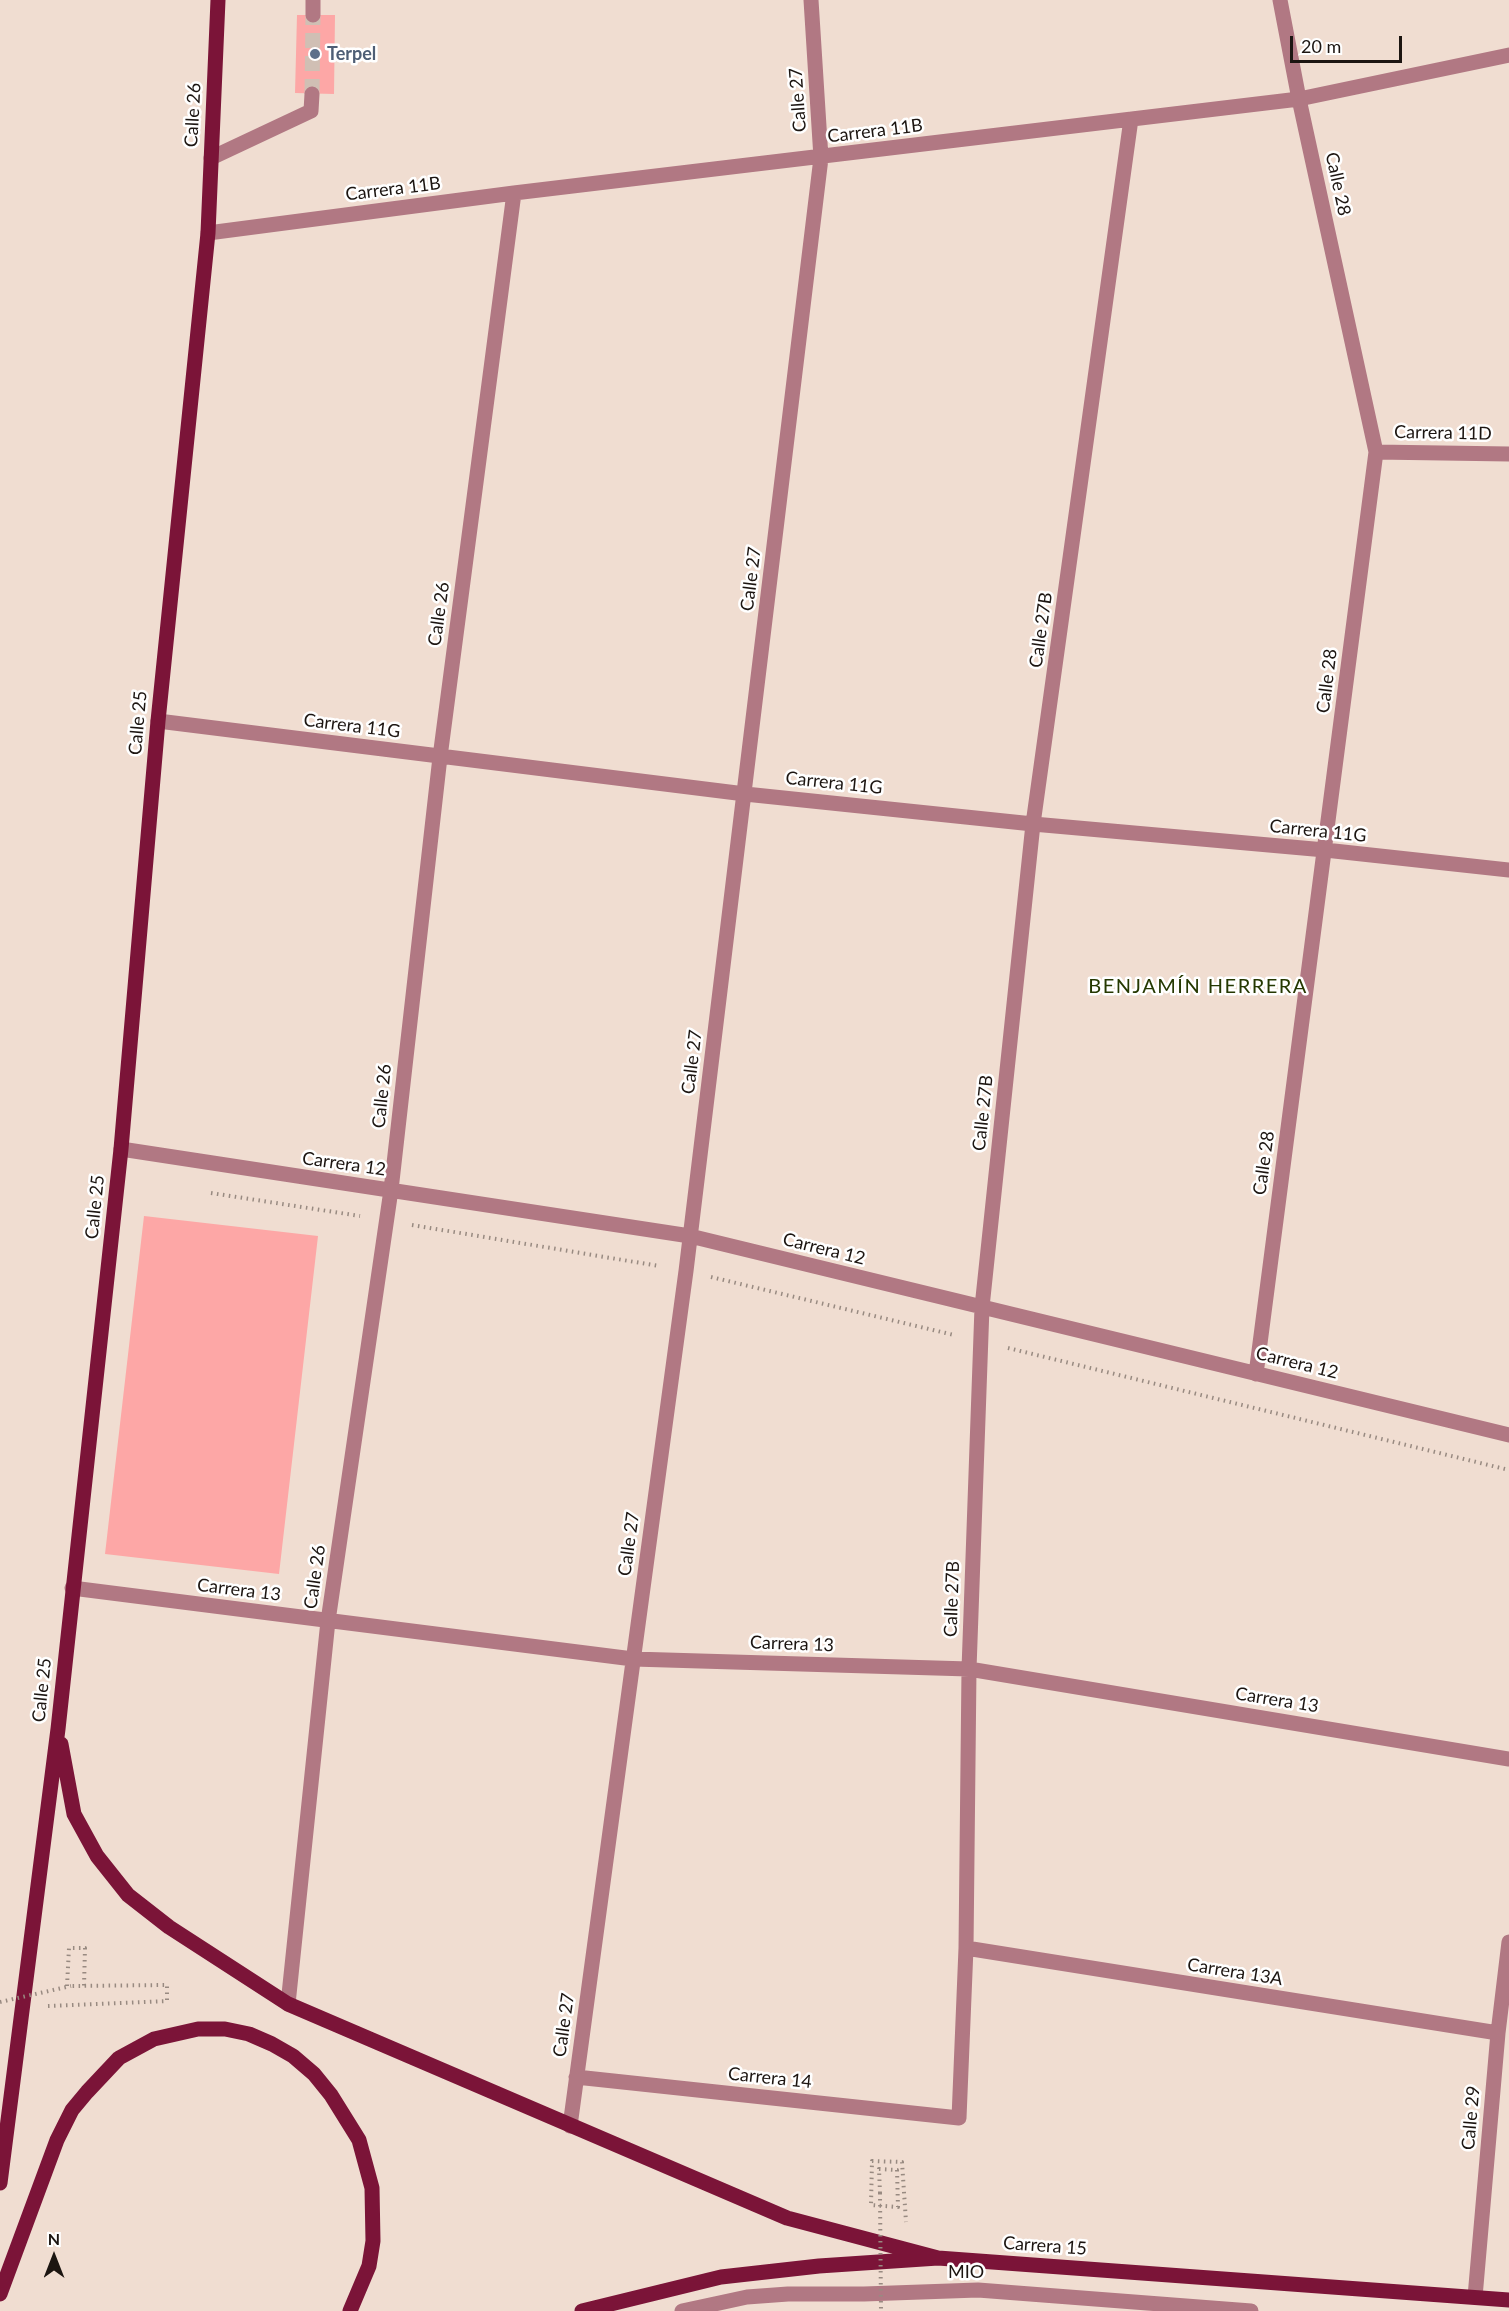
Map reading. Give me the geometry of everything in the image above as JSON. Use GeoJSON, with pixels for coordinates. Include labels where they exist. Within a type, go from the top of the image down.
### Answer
{"type":"FeatureCollection","features":[{"type":"Feature","properties":{"kind":"main road","name":"Calle 26"},"geometry":{"type":"LineString","coordinates":[[208,232],[218,0]]}},
{"type":"Feature","properties":{"kind":"main road","name":"Calle 25"},"geometry":{"type":"LineString","coordinates":[[0,2183],[58,1729],[121,1149],[158,721],[208,232]]}},
{"type":"Feature","properties":{"kind":"main road"},"geometry":{"type":"LineString","coordinates":[[58,1729],[74,1814],[98,1856],[128,1895],[170,1927],[288,2004],[787,2218],[938,2258]]}},
{"type":"Feature","properties":{"kind":"main road"},"geometry":{"type":"LineString","coordinates":[[0,2294],[57,2140],[72,2110],[87,2092],[119,2058],[154,2039],[198,2030],[225,2030],[249,2034],[293,2056],[314,2074],[331,2095],[359,2140],[372,2188],[373,2241],[369,2265],[350,2311]]}},
{"type":"Feature","properties":{"kind":"main road","name":"Carrera 15"},"geometry":{"type":"LineString","coordinates":[[582,2311],[722,2277],[819,2265],[938,2258],[1509,2300]]}},
{"type":"Feature","properties":{"kind":"street","name":"Calle 27"},"geometry":{"type":"LineString","coordinates":[[570,2126],[686,1271],[821,158],[810,0]]}},
{"type":"Feature","properties":{"kind":"street","name":"Calle 28"},"geometry":{"type":"LineString","coordinates":[[1256,1374],[1376,452],[1299,99],[1280,0]]}},
{"type":"Feature","properties":{"kind":"street","name":"Carrera 11B"},"geometry":{"type":"LineString","coordinates":[[208,232],[1299,99],[1509,55]]}},
{"type":"Feature","properties":{"kind":"street"},"geometry":{"type":"LineString","coordinates":[[211,158],[311,111],[312,94]]}},
{"type":"Feature","properties":{"kind":"street","name":"Calle 27B"},"geometry":{"type":"LineString","coordinates":[[959,2118],[966,1948],[969,1669],[982,1307],[1033,824],[1131,119]]}},
{"type":"Feature","properties":{"kind":"street","name":"Calle 26"},"geometry":{"type":"LineString","coordinates":[[288,2004],[328,1621],[391,1190],[440,757],[514,193]]}},
{"type":"Feature","properties":{"kind":"street","name":"Carrera 11D"},"geometry":{"type":"LineString","coordinates":[[1376,452],[1509,454]]}},
{"type":"Feature","properties":{"kind":"street","name":"Carrera 11G"},"geometry":{"type":"LineString","coordinates":[[158,721],[745,794],[1509,870]]}},
{"type":"Feature","properties":{"kind":"street","name":"Carrera 12"},"geometry":{"type":"LineString","coordinates":[[121,1149],[690,1236],[1509,1435]]}},
{"type":"Feature","properties":{"kind":"street","name":"Carrera 13"},"geometry":{"type":"LineString","coordinates":[[72,1588],[633,1659],[969,1669],[1509,1758]]}},
{"type":"Feature","properties":{"kind":"street","name":"Calle 29"},"geometry":{"type":"LineString","coordinates":[[1475,2297],[1498,2033],[1509,1942]]}},
{"type":"Feature","properties":{"kind":"street","name":"Carrera 13A"},"geometry":{"type":"LineString","coordinates":[[966,1948],[1498,2033]]}},
{"type":"Feature","properties":{"kind":"street","name":"Carrera 14"},"geometry":{"type":"LineString","coordinates":[[576,2077],[959,2118]]}},
{"type":"Feature","properties":{"kind":"street","name":"MIO"},"geometry":{"type":"LineString","coordinates":[[682,2311],[747,2297],[788,2294],[978,2290],[1251,2311]]}},
{"type":"Feature","properties":{"kind":"path"},"geometry":{"type":"LineString","coordinates":[[206,1192],[686,1271],[1509,1470]]}},
{"type":"Feature","properties":{"kind":"path"},"geometry":{"type":"LineString","coordinates":[[69,1986],[69,1948],[85,1948],[84,1986]]}},
{"type":"Feature","properties":{"kind":"path"},"geometry":{"type":"LineString","coordinates":[[0,2002],[69,1986],[167,1985],[167,2001],[61,2004]]}},
{"type":"Feature","properties":{"kind":"path"},"geometry":{"type":"LineString","coordinates":[[881,2311],[880,2193],[879,2169],[897,2170],[898,2207],[871,2205],[872,2161],[902,2162],[906,2210]]}},
{"type":"Feature","properties":{"kind":"building","name":"Terpel"},"geometry":{"type":"Polygon","coordinates":[[[297,15],[335,15],[334,94],[295,93],[297,15]]]}},
{"type":"Feature","properties":{"kind":"building"},"geometry":{"type":"Polygon","coordinates":[[[144,1216],[318,1236],[279,1574],[105,1554],[144,1216]]]}},
{"type":"Feature","properties":{"kind":"tunnel"},"geometry":{"type":"LineString","coordinates":[[312,94],[313,15]]}},
{"type":"Feature","properties":{"kind":"place","name":"Terpel"},"geometry":{"type":"Point","coordinates":[315,54]}},
{"type":"Feature","properties":{"kind":"district","name":"BENJAMÍN HERRERA"},"geometry":{"type":"Point","coordinates":[1198,987]}}]}
